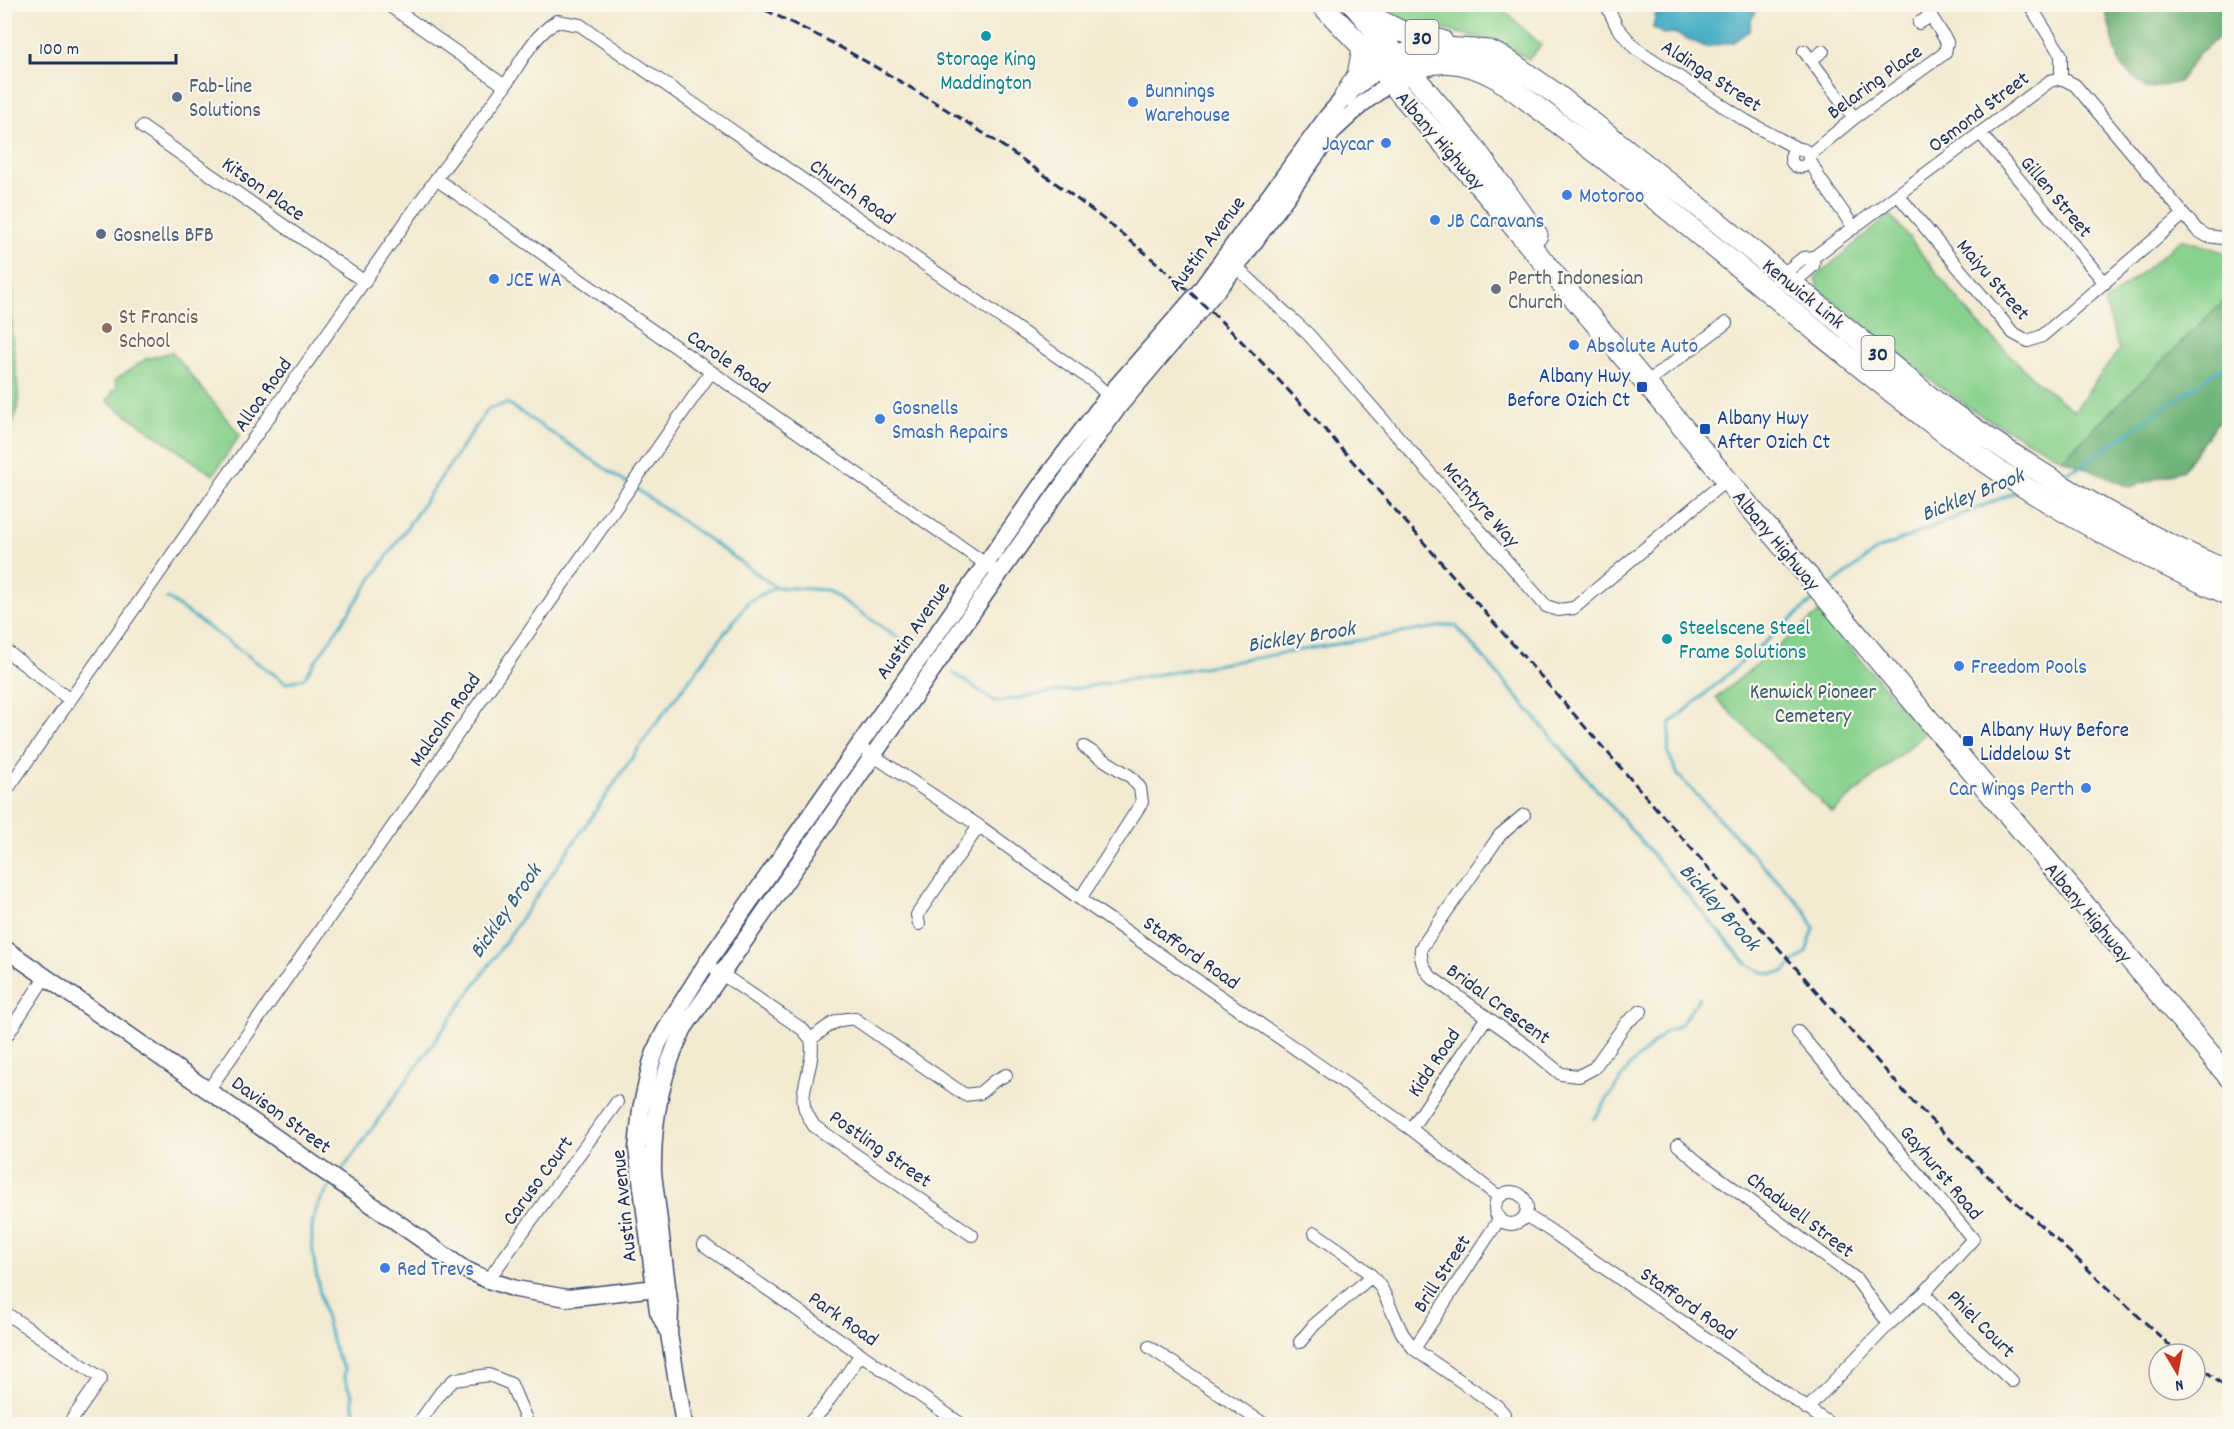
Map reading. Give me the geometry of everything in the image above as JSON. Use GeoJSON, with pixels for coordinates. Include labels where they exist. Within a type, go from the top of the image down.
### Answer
{"type":"FeatureCollection","features":[{"type":"Feature","properties":{"kind":"highway","name":"Albany Highway"},"geometry":{"type":"LineString","coordinates":[[1321,4],[1363,48],[1395,69],[1433,99],[1472,146],[1572,283],[1649,381]]}},
{"type":"Feature","properties":{"kind":"highway","name":"Albany Highway"},"geometry":{"type":"LineString","coordinates":[[1356,8],[1395,69],[1649,381],[2229,1078]]}},
{"type":"Feature","properties":{"kind":"highway","name":"30"},"geometry":{"type":"LineString","coordinates":[[1356,8],[1406,33],[1485,60]]}},
{"type":"Feature","properties":{"kind":"highway"},"geometry":{"type":"LineString","coordinates":[[1345,96],[1358,75],[1363,48]]}},
{"type":"Feature","properties":{"kind":"highway","name":"Kenwick Link"},"geometry":{"type":"LineString","coordinates":[[1395,69],[1414,50],[1445,48],[1485,60],[1517,66],[1566,101],[1787,279],[1936,402],[1970,438]]}},
{"type":"Feature","properties":{"kind":"highway"},"geometry":{"type":"LineString","coordinates":[[1433,99],[1435,83],[1446,71],[1462,69],[1485,60]]}},
{"type":"Feature","properties":{"kind":"highway","name":"Kenwick Link"},"geometry":{"type":"LineString","coordinates":[[1485,60],[1530,102],[1920,414],[2033,468],[2119,543],[2229,595]]}},
{"type":"Feature","properties":{"kind":"highway","name":"Kenwick Link"},"geometry":{"type":"LineString","coordinates":[[2081,509],[2136,529],[2229,572]]}},
{"type":"Feature","properties":{"kind":"highway","name":"Albany Highway"},"geometry":{"type":"LineString","coordinates":[[1833,600],[2229,1064]]}},
{"type":"Feature","properties":{"kind":"main road","name":"Austin Avenue"},"geometry":{"type":"LineString","coordinates":[[1231,262],[1327,117],[1345,96],[1395,69]]}},
{"type":"Feature","properties":{"kind":"main road","name":"Austin Avenue"},"geometry":{"type":"LineString","coordinates":[[660,1281],[637,1149],[641,1109],[651,1064],[669,1023],[706,964],[1048,475],[1114,401],[1231,262],[1334,130],[1395,69]]}},
{"type":"Feature","properties":{"kind":"main road","name":"Austin Avenue"},"geometry":{"type":"LineString","coordinates":[[660,1281],[652,1173],[654,1126],[660,1090],[672,1053],[684,1028],[1000,574],[1114,401]]}},
{"type":"Feature","properties":{"kind":"main road","name":"Davison Street"},"geometry":{"type":"LineString","coordinates":[[4,948],[464,1269],[516,1288],[544,1292],[660,1281]]}},
{"type":"Feature","properties":{"kind":"main road"},"geometry":{"type":"LineString","coordinates":[[660,1281],[658,1311],[669,1334],[684,1425]]}},
{"type":"Feature","properties":{"kind":"street"},"geometry":{"type":"LineString","coordinates":[[387,4],[505,86]]}},
{"type":"Feature","properties":{"kind":"street","name":"Aldinga Street"},"geometry":{"type":"LineString","coordinates":[[1606,4],[1617,27],[1635,48],[1746,121],[1784,141],[1803,156],[1854,228]]}},
{"type":"Feature","properties":{"kind":"street"},"geometry":{"type":"LineString","coordinates":[[2029,4],[2061,55],[2061,78]]}},
{"type":"Feature","properties":{"kind":"street","name":"Belaring Place"},"geometry":{"type":"LineString","coordinates":[[1803,156],[1945,53],[1947,42],[1928,12],[1919,23]]}},
{"type":"Feature","properties":{"kind":"street","name":"Alloa Road"},"geometry":{"type":"LineString","coordinates":[[4,794],[436,179],[505,86],[532,44],[546,28],[557,21]]}},
{"type":"Feature","properties":{"kind":"street","name":"Church Road"},"geometry":{"type":"LineString","coordinates":[[557,21],[580,25],[1094,382],[1114,401]]}},
{"type":"Feature","properties":{"kind":"street"},"geometry":{"type":"LineString","coordinates":[[1823,51],[1807,56],[1854,118]]}},
{"type":"Feature","properties":{"kind":"street","name":"Osmond Street"},"geometry":{"type":"LineString","coordinates":[[1771,294],[1787,279],[1803,258],[1814,257],[2050,81],[2061,78],[2075,85],[2197,230],[2207,236],[2229,239]]}},
{"type":"Feature","properties":{"kind":"street","name":"Kitson Place"},"geometry":{"type":"LineString","coordinates":[[142,127],[365,282]]}},
{"type":"Feature","properties":{"kind":"street","name":"Gillen Street"},"geometry":{"type":"LineString","coordinates":[[1981,134],[2105,283]]}},
{"type":"Feature","properties":{"kind":"street","name":"Carole Road"},"geometry":{"type":"LineString","coordinates":[[436,179],[1000,574]]}},
{"type":"Feature","properties":{"kind":"street","name":"Maiyu Street"},"geometry":{"type":"LineString","coordinates":[[1898,195],[2013,333],[2020,339],[2028,341],[2042,336],[2183,215]]}},
{"type":"Feature","properties":{"kind":"street","name":"McIntyre Way"},"geometry":{"type":"LineString","coordinates":[[1231,262],[1309,335],[1546,606],[1558,610],[1574,608],[1730,477]]}},
{"type":"Feature","properties":{"kind":"street"},"geometry":{"type":"LineString","coordinates":[[1649,381],[1726,323]]}},
{"type":"Feature","properties":{"kind":"street","name":"Malcolm Road"},"geometry":{"type":"LineString","coordinates":[[209,1089],[711,372]]}},
{"type":"Feature","properties":{"kind":"street"},"geometry":{"type":"LineString","coordinates":[[4,649],[70,700]]}},
{"type":"Feature","properties":{"kind":"street","name":"Stafford Road"},"geometry":{"type":"LineString","coordinates":[[858,745],[979,826],[1411,1129],[1499,1197]]}},
{"type":"Feature","properties":{"kind":"street"},"geometry":{"type":"LineString","coordinates":[[1080,899],[1142,802],[1140,788],[1131,777],[1084,747]]}},
{"type":"Feature","properties":{"kind":"street","name":"Bridal Crescent"},"geometry":{"type":"LineString","coordinates":[[1524,815],[1500,835],[1421,948],[1420,958],[1423,968],[1431,977],[1561,1074],[1579,1076],[1594,1068],[1626,1023],[1641,1011]]}},
{"type":"Feature","properties":{"kind":"street"},"geometry":{"type":"LineString","coordinates":[[919,924],[917,915],[979,826]]}},
{"type":"Feature","properties":{"kind":"street"},"geometry":{"type":"LineString","coordinates":[[706,964],[802,1029],[811,1039],[834,1021],[844,1017],[855,1019],[965,1095],[980,1093],[994,1081],[1006,1075]]}},
{"type":"Feature","properties":{"kind":"street"},"geometry":{"type":"LineString","coordinates":[[4,1040],[45,977]]}},
{"type":"Feature","properties":{"kind":"street","name":"Kidd Road"},"geometry":{"type":"LineString","coordinates":[[1411,1129],[1487,1017]]}},
{"type":"Feature","properties":{"kind":"street","name":"Gayhurst Road"},"geometry":{"type":"LineString","coordinates":[[1798,1032],[1973,1239],[1924,1293],[1889,1324],[1807,1409]]}},
{"type":"Feature","properties":{"kind":"street","name":"Postling Street"},"geometry":{"type":"LineString","coordinates":[[811,1039],[814,1051],[803,1098],[804,1108],[814,1126],[972,1234]]}},
{"type":"Feature","properties":{"kind":"street","name":"Caruso Court"},"geometry":{"type":"LineString","coordinates":[[489,1280],[617,1102]]}},
{"type":"Feature","properties":{"kind":"street","name":"Chadwell Street"},"geometry":{"type":"LineString","coordinates":[[1678,1145],[1856,1279],[1889,1324]]}},
{"type":"Feature","properties":{"kind":"street"},"geometry":{"type":"LineString","coordinates":[[1507,1192],[1518,1193],[1526,1202],[1525,1215],[1519,1221],[1507,1223],[1500,1218],[1495,1208],[1499,1197],[1507,1192]]}},
{"type":"Feature","properties":{"kind":"street","name":"Stafford Road"},"geometry":{"type":"LineString","coordinates":[[1525,1215],[1830,1425]]}},
{"type":"Feature","properties":{"kind":"street","name":"Brill Street"},"geometry":{"type":"LineString","coordinates":[[1414,1349],[1500,1218]]}},
{"type":"Feature","properties":{"kind":"street"},"geometry":{"type":"LineString","coordinates":[[1315,1233],[1372,1276],[1382,1289],[1402,1333],[1414,1349],[1497,1406],[1503,1420]]}},
{"type":"Feature","properties":{"kind":"street","name":"Park Road"},"geometry":{"type":"LineString","coordinates":[[704,1245],[961,1425]]}},
{"type":"Feature","properties":{"kind":"street"},"geometry":{"type":"LineString","coordinates":[[1300,1342],[1314,1325],[1372,1276]]}},
{"type":"Feature","properties":{"kind":"street","name":"Phiel Court"},"geometry":{"type":"LineString","coordinates":[[1924,1293],[1959,1332],[2012,1381]]}},
{"type":"Feature","properties":{"kind":"street"},"geometry":{"type":"LineString","coordinates":[[4,1312],[101,1378],[69,1425]]}},
{"type":"Feature","properties":{"kind":"street"},"geometry":{"type":"LineString","coordinates":[[1149,1347],[1264,1425]]}},
{"type":"Feature","properties":{"kind":"street"},"geometry":{"type":"LineString","coordinates":[[808,1425],[822,1410],[861,1354]]}},
{"type":"Feature","properties":{"kind":"street"},"geometry":{"type":"LineString","coordinates":[[418,1425],[441,1392],[454,1380],[489,1375],[511,1384],[528,1425]]}},
{"type":"Feature","properties":{"kind":"green space"},"geometry":{"type":"Polygon","coordinates":[[[1396,5],[1498,5],[1541,45],[1529,59],[1491,40],[1404,20],[1391,11],[1396,5]]]}},
{"type":"Feature","properties":{"kind":"green space"},"geometry":{"type":"Polygon","coordinates":[[[2104,5],[2229,5],[2229,28],[2198,54],[2179,82],[2147,89],[2120,65],[2104,5]]]}},
{"type":"Feature","properties":{"kind":"green space"},"geometry":{"type":"Polygon","coordinates":[[[1890,214],[1972,317],[2035,380],[2074,411],[2119,350],[2105,303],[2182,239],[2227,253],[2229,296],[2063,459],[1982,416],[1925,376],[1819,289],[1815,278],[1890,214]]]}},
{"type":"Feature","properties":{"kind":"green space"},"geometry":{"type":"Polygon","coordinates":[[[5,272],[12,290],[12,336],[19,400],[14,422],[5,444],[5,272]]]}},
{"type":"Feature","properties":{"kind":"green space"},"geometry":{"type":"Polygon","coordinates":[[[2229,296],[2229,406],[2183,470],[2130,487],[2063,459],[2229,296]]]}},
{"type":"Feature","properties":{"kind":"green space"},"geometry":{"type":"Polygon","coordinates":[[[172,352],[240,435],[213,475],[107,401],[112,390],[117,389],[115,380],[146,359],[172,352]]]}},
{"type":"Feature","properties":{"kind":"green space","name":"Kenwick Pioneer Cemetery"},"geometry":{"type":"Polygon","coordinates":[[[1820,612],[1924,734],[1832,813],[1716,698],[1820,612]]]}},
{"type":"Feature","properties":{"kind":"water"},"geometry":{"type":"Polygon","coordinates":[[[1666,5],[1759,5],[1751,20],[1750,30],[1733,42],[1706,47],[1674,33],[1663,34],[1653,28],[1656,13],[1666,5]]]}},
{"type":"Feature","properties":{"kind":"waterway","name":"Bickley Brook"},"geometry":{"type":"LineString","coordinates":[[2061,474],[2079,467],[2230,362]]}},
{"type":"Feature","properties":{"kind":"waterway"},"geometry":{"type":"LineString","coordinates":[[167,598],[286,683],[304,678],[488,409],[507,403],[630,485]]}},
{"type":"Feature","properties":{"kind":"waterway"},"geometry":{"type":"LineString","coordinates":[[635,488],[776,587]]}},
{"type":"Feature","properties":{"kind":"waterway","name":"Bickley Brook"},"geometry":{"type":"LineString","coordinates":[[1828,588],[1877,550],[2016,492]]}},
{"type":"Feature","properties":{"kind":"waterway","name":"Bickley Brook"},"geometry":{"type":"LineString","coordinates":[[338,1176],[492,961],[654,726],[749,601],[776,587],[827,590],[911,646]]}},
{"type":"Feature","properties":{"kind":"waterway","name":"Bickley Brook"},"geometry":{"type":"LineString","coordinates":[[953,673],[996,702],[1449,625],[1456,626],[1747,964],[1762,972],[1773,974],[1785,971],[1806,952],[1814,928],[1805,910],[1678,775],[1668,753],[1670,724],[1816,598]]}},
{"type":"Feature","properties":{"kind":"waterway"},"geometry":{"type":"LineString","coordinates":[[1594,1119],[1629,1067],[1665,1032],[1681,1024],[1699,998]]}},
{"type":"Feature","properties":{"kind":"waterway","name":"Bickley Brook"},"geometry":{"type":"LineString","coordinates":[[332,1184],[316,1211],[312,1243],[327,1324],[339,1360],[345,1370],[344,1375],[360,1424]]}},
{"type":"Feature","properties":{"kind":"railway"},"geometry":{"type":"LineString","coordinates":[[753,4],[813,33],[895,78],[988,137],[1034,168],[1122,234],[1205,306],[1328,433],[1914,1103],[1977,1166],[2166,1342]]}},
{"type":"Feature","properties":{"kind":"railway"},"geometry":{"type":"LineString","coordinates":[[2207,1372],[2230,1391]]}},
{"type":"Feature","properties":{"kind":"place","name":"Storage King Maddington"},"geometry":{"type":"Point","coordinates":[986,36]}},
{"type":"Feature","properties":{"kind":"place","name":"Fab-line Solutions"},"geometry":{"type":"Point","coordinates":[177,97]}},
{"type":"Feature","properties":{"kind":"place","name":"Bunnings Warehouse"},"geometry":{"type":"Point","coordinates":[1133,102]}},
{"type":"Feature","properties":{"kind":"place","name":"Jaycar"},"geometry":{"type":"Point","coordinates":[1386,143]}},
{"type":"Feature","properties":{"kind":"place","name":"Motoroo"},"geometry":{"type":"Point","coordinates":[1567,195]}},
{"type":"Feature","properties":{"kind":"place","name":"JB Caravans"},"geometry":{"type":"Point","coordinates":[1435,220]}},
{"type":"Feature","properties":{"kind":"place","name":"Gosnells BFB"},"geometry":{"type":"Point","coordinates":[101,234]}},
{"type":"Feature","properties":{"kind":"place","name":"JCE WA"},"geometry":{"type":"Point","coordinates":[494,279]}},
{"type":"Feature","properties":{"kind":"place","name":"Perth Indonesian Church"},"geometry":{"type":"Point","coordinates":[1496,289]}},
{"type":"Feature","properties":{"kind":"place","name":"St Francis School"},"geometry":{"type":"Point","coordinates":[107,328]}},
{"type":"Feature","properties":{"kind":"place","name":"Absolute Auto"},"geometry":{"type":"Point","coordinates":[1574,345]}},
{"type":"Feature","properties":{"kind":"place","name":"Albany Hwy Before Ozich Ct"},"geometry":{"type":"Point","coordinates":[1642,387]}},
{"type":"Feature","properties":{"kind":"place","name":"Gosnells Smash Repairs"},"geometry":{"type":"Point","coordinates":[880,419]}},
{"type":"Feature","properties":{"kind":"place","name":"Albany Hwy After Ozich Ct"},"geometry":{"type":"Point","coordinates":[1705,429]}},
{"type":"Feature","properties":{"kind":"place","name":"Steelscene Steel Frame Solutions"},"geometry":{"type":"Point","coordinates":[1667,639]}},
{"type":"Feature","properties":{"kind":"place","name":"Freedom Pools"},"geometry":{"type":"Point","coordinates":[1959,666]}},
{"type":"Feature","properties":{"kind":"place","name":"Albany Hwy Before Liddelow St"},"geometry":{"type":"Point","coordinates":[1968,741]}},
{"type":"Feature","properties":{"kind":"place","name":"Car Wings Perth"},"geometry":{"type":"Point","coordinates":[2086,788]}},
{"type":"Feature","properties":{"kind":"place","name":"Red Trevs"},"geometry":{"type":"Point","coordinates":[385,1268]}}]}
